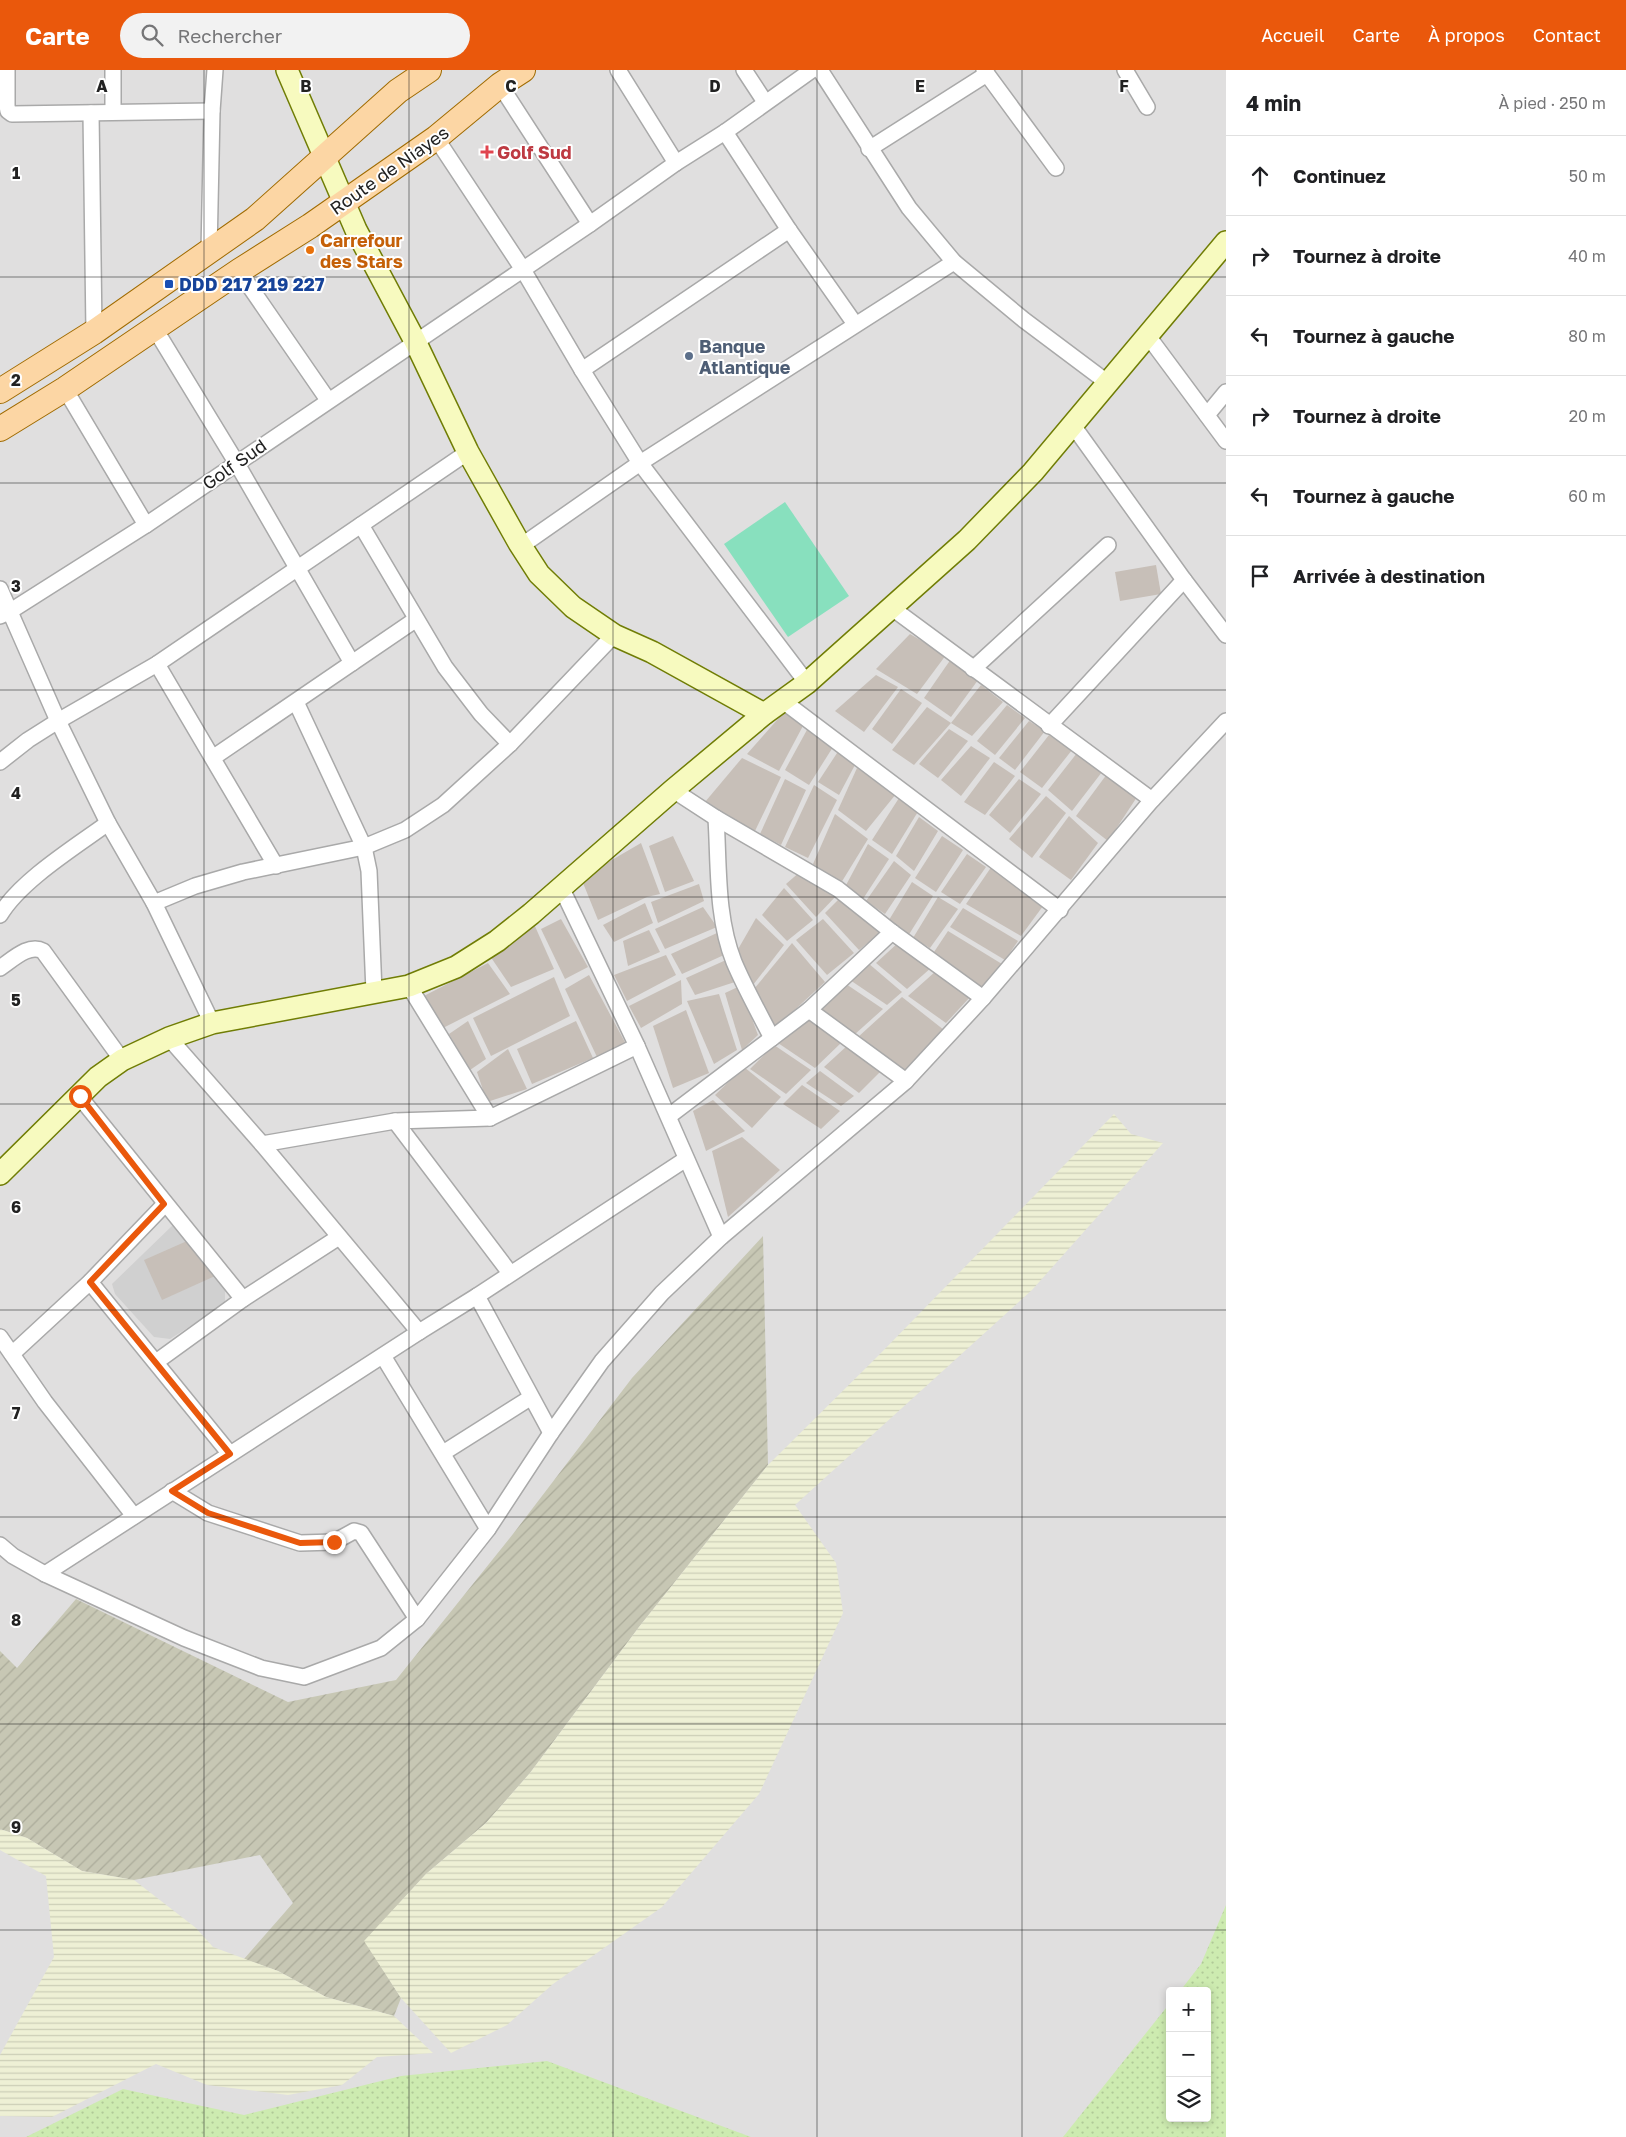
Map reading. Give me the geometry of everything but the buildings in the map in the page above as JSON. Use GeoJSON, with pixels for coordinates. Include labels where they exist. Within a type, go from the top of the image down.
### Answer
{"type":"FeatureCollection","features":[{"type":"Feature","properties":{"kind":"main road"},"geometry":{"type":"LineString","coordinates":[[0,391],[94,332],[254,219],[325,158],[398,91],[429,70]]}},
{"type":"Feature","properties":{"kind":"main road","name":"Route de Niayes"},"geometry":{"type":"LineString","coordinates":[[0,429],[155,329],[239,271],[339,191],[436,138],[500,85],[523,70]]}},
{"type":"Feature","properties":{"kind":"street"},"geometry":{"type":"LineString","coordinates":[[7,70],[3,92],[8,111],[12,114],[212,111]]}},
{"type":"Feature","properties":{"kind":"street"},"geometry":{"type":"LineString","coordinates":[[112,70],[113,112]]}},
{"type":"Feature","properties":{"kind":"street"},"geometry":{"type":"LineString","coordinates":[[209,251],[212,111],[215,70]]}},
{"type":"Feature","properties":{"kind":"street"},"geometry":{"type":"LineString","coordinates":[[286,70],[356,230],[415,341],[468,452],[520,546],[539,574],[572,607],[614,635],[652,652],[764,714]]}},
{"type":"Feature","properties":{"kind":"street"},"geometry":{"type":"LineString","coordinates":[[618,70],[676,163]]}},
{"type":"Feature","properties":{"kind":"street"},"geometry":{"type":"LineString","coordinates":[[744,70],[765,102]]}},
{"type":"Feature","properties":{"kind":"street","name":"Golf Sud"},"geometry":{"type":"LineString","coordinates":[[4,614],[146,525],[522,268],[590,224],[676,163],[725,132],[812,70]]}},
{"type":"Feature","properties":{"kind":"street"},"geometry":{"type":"LineString","coordinates":[[820,70],[909,208],[954,262],[1024,320],[1108,382]]}},
{"type":"Feature","properties":{"kind":"street"},"geometry":{"type":"LineString","coordinates":[[1125,70],[1147,107]]}},
{"type":"Feature","properties":{"kind":"street"},"geometry":{"type":"LineString","coordinates":[[869,148],[986,72],[1056,168]]}},
{"type":"Feature","properties":{"kind":"street"},"geometry":{"type":"LineString","coordinates":[[500,85],[590,224]]}},
{"type":"Feature","properties":{"kind":"street"},"geometry":{"type":"LineString","coordinates":[[91,113],[94,332]]}},
{"type":"Feature","properties":{"kind":"street"},"geometry":{"type":"LineString","coordinates":[[725,132],[789,230],[855,324]]}},
{"type":"Feature","properties":{"kind":"street"},"geometry":{"type":"LineString","coordinates":[[436,138],[522,268],[640,463],[807,683]]}},
{"type":"Feature","properties":{"kind":"street"},"geometry":{"type":"LineString","coordinates":[[582,370],[789,230]]}},
{"type":"Feature","properties":{"kind":"street"},"geometry":{"type":"LineString","coordinates":[[0,1174],[98,1077],[122,1060],[169,1038],[212,1023],[409,986],[456,967],[497,941],[764,714],[807,683],[967,540],[1033,472],[1226,242]]}},
{"type":"Feature","properties":{"kind":"street"},"geometry":{"type":"LineString","coordinates":[[520,546],[640,463],[954,262]]}},
{"type":"Feature","properties":{"kind":"street"},"geometry":{"type":"LineString","coordinates":[[239,271],[328,400]]}},
{"type":"Feature","properties":{"kind":"street"},"geometry":{"type":"LineString","coordinates":[[155,329],[236,462],[352,664]]}},
{"type":"Feature","properties":{"kind":"street"},"geometry":{"type":"LineString","coordinates":[[1148,336],[1226,441]]}},
{"type":"Feature","properties":{"kind":"street"},"geometry":{"type":"LineString","coordinates":[[65,388],[146,525]]}},
{"type":"Feature","properties":{"kind":"street"},"geometry":{"type":"LineString","coordinates":[[1207,415],[1226,392]]}},
{"type":"Feature","properties":{"kind":"street"},"geometry":{"type":"LineString","coordinates":[[1072,424],[1184,580],[1226,635]]}},
{"type":"Feature","properties":{"kind":"street"},"geometry":{"type":"LineString","coordinates":[[0,762],[58,721],[157,664],[296,567],[468,452]]}},
{"type":"Feature","properties":{"kind":"street"},"geometry":{"type":"LineString","coordinates":[[361,525],[415,620],[445,667],[481,714],[510,744]]}},
{"type":"Feature","properties":{"kind":"street"},"geometry":{"type":"LineString","coordinates":[[973,669],[1108,545]]}},
{"type":"Feature","properties":{"kind":"street"},"geometry":{"type":"LineString","coordinates":[[1049,726],[1184,580]]}},
{"type":"Feature","properties":{"kind":"street"},"geometry":{"type":"LineString","coordinates":[[0,589],[4,614],[108,823],[154,903],[212,1023]]}},
{"type":"Feature","properties":{"kind":"street"},"geometry":{"type":"LineString","coordinates":[[892,608],[1049,726],[1152,800]]}},
{"type":"Feature","properties":{"kind":"street"},"geometry":{"type":"LineString","coordinates":[[214,757],[415,620]]}},
{"type":"Feature","properties":{"kind":"street"},"geometry":{"type":"LineString","coordinates":[[154,903],[195,886],[243,872],[364,846],[405,830],[443,805],[510,744],[614,635]]}},
{"type":"Feature","properties":{"kind":"street"},"geometry":{"type":"LineString","coordinates":[[157,664],[214,757],[276,866]]}},
{"type":"Feature","properties":{"kind":"street"},"geometry":{"type":"LineString","coordinates":[[783,700],[1060,910]]}},
{"type":"Feature","properties":{"kind":"street"},"geometry":{"type":"LineString","coordinates":[[296,702],[364,846],[369,871],[374,992]]}},
{"type":"Feature","properties":{"kind":"street"},"geometry":{"type":"LineString","coordinates":[[0,1545],[44,1574],[193,1641],[261,1668],[304,1677],[381,1648],[417,1619],[488,1529],[551,1433],[602,1361],[662,1294],[721,1238],[906,1081],[983,998],[1152,800],[1226,721]]}},
{"type":"Feature","properties":{"kind":"street"},"geometry":{"type":"LineString","coordinates":[[673,790],[716,818],[838,889],[892,932],[983,998]]}},
{"type":"Feature","properties":{"kind":"street"},"geometry":{"type":"LineString","coordinates":[[716,818],[720,898],[725,931],[734,961],[772,1038]]}},
{"type":"Feature","properties":{"kind":"street"},"geometry":{"type":"LineString","coordinates":[[0,915],[7,904],[41,873],[108,823]]}},
{"type":"Feature","properties":{"kind":"street"},"geometry":{"type":"LineString","coordinates":[[561,887],[669,1116],[721,1238]]}},
{"type":"Feature","properties":{"kind":"street"},"geometry":{"type":"LineString","coordinates":[[669,1116],[809,1010],[892,932]]}},
{"type":"Feature","properties":{"kind":"street"},"geometry":{"type":"LineString","coordinates":[[0,968],[30,948],[37,948],[43,951],[122,1060]]}},
{"type":"Feature","properties":{"kind":"street"},"geometry":{"type":"LineString","coordinates":[[409,986],[490,1118]]}},
{"type":"Feature","properties":{"kind":"street"},"geometry":{"type":"LineString","coordinates":[[809,1010],[906,1081]]}},
{"type":"Feature","properties":{"kind":"street"},"geometry":{"type":"LineString","coordinates":[[169,1038],[262,1144],[419,1332]]}},
{"type":"Feature","properties":{"kind":"street"},"geometry":{"type":"LineString","coordinates":[[262,1144],[395,1121],[490,1118],[637,1046]]}},
{"type":"Feature","properties":{"kind":"street"},"geometry":{"type":"LineString","coordinates":[[80,1096],[164,1204],[243,1299]]}},
{"type":"Feature","properties":{"kind":"street"},"geometry":{"type":"LineString","coordinates":[[395,1121],[510,1273]]}},
{"type":"Feature","properties":{"kind":"street"},"geometry":{"type":"LineString","coordinates":[[44,1574],[477,1296],[686,1159]]}},
{"type":"Feature","properties":{"kind":"street"},"geometry":{"type":"LineString","coordinates":[[12,1354],[90,1282],[164,1204]]}},
{"type":"Feature","properties":{"kind":"street"},"geometry":{"type":"LineString","coordinates":[[156,1362],[243,1299],[339,1237]]}},
{"type":"Feature","properties":{"kind":"street"},"geometry":{"type":"LineString","coordinates":[[90,1282],[230,1454]]}},
{"type":"Feature","properties":{"kind":"street"},"geometry":{"type":"LineString","coordinates":[[477,1296],[530,1398],[551,1433]]}},
{"type":"Feature","properties":{"kind":"street"},"geometry":{"type":"LineString","coordinates":[[0,1337],[44,1402],[134,1516]]}},
{"type":"Feature","properties":{"kind":"street"},"geometry":{"type":"LineString","coordinates":[[383,1356],[488,1529]]}},
{"type":"Feature","properties":{"kind":"street"},"geometry":{"type":"LineString","coordinates":[[443,1453],[530,1398]]}},
{"type":"Feature","properties":{"kind":"street"},"geometry":{"type":"LineString","coordinates":[[172,1491],[208,1513],[300,1543],[334,1542],[354,1531],[361,1533],[417,1619]]}},
{"type":"Feature","properties":{"kind":"shaded area"},"geometry":{"type":"Polygon","coordinates":[[[0,70],[1226,70],[1226,2137],[0,2137],[0,70]]]}},
{"type":"Feature","properties":{"kind":"shaded area"},"geometry":{"type":"Polygon","coordinates":[[[1114,1114],[1131,1134],[1163,1143],[1032,1290],[795,1505],[836,1563],[843,1613],[759,1794],[662,1907],[553,1984],[507,2025],[451,2053],[401,1998],[364,1941],[426,1874],[486,1823],[530,1773],[639,1627],[768,1465],[880,1354],[1114,1114]]]}},
{"type":"Feature","properties":{"kind":"shaded area"},"geometry":{"type":"Polygon","coordinates":[[[174,1224],[225,1289],[225,1304],[170,1339],[154,1337],[115,1294],[112,1284],[174,1224]]]}},
{"type":"Feature","properties":{"kind":"shaded area"},"geometry":{"type":"Polygon","coordinates":[[[763,1236],[768,1465],[639,1627],[530,1773],[486,1823],[426,1874],[365,1941],[401,1998],[394,2016],[326,1997],[278,1971],[244,1959],[293,1903],[260,1855],[134,1880],[82,1871],[27,1838],[0,1829],[0,1651],[17,1668],[76,1599],[288,1702],[396,1680],[513,1534],[632,1378],[763,1236]]]}},
{"type":"Feature","properties":{"kind":"shaded area"},"geometry":{"type":"Polygon","coordinates":[[[0,1829],[27,1838],[82,1871],[134,1880],[196,1928],[213,1947],[278,1971],[326,1997],[394,2016],[433,2053],[377,2057],[342,2085],[288,2095],[207,2085],[156,2064],[52,2117],[0,2116],[0,2055],[54,1957],[46,1876],[0,1850],[0,1829]]]}},
{"type":"Feature","properties":{"kind":"green space"},"geometry":{"type":"Polygon","coordinates":[[[785,502],[849,596],[788,637],[724,544],[785,502]]]}},
{"type":"Feature","properties":{"kind":"green space"},"geometry":{"type":"Polygon","coordinates":[[[1226,1905],[1226,2137],[1063,2137],[1166,2008],[1166,2122],[1211,2122],[1211,1987],[1183,1987],[1201,1964],[1226,1905]]]}},
{"type":"Feature","properties":{"kind":"green space"},"geometry":{"type":"Polygon","coordinates":[[[547,2061],[751,2137],[26,2137],[123,2089],[244,2115],[401,2076],[547,2061]]]}},
{"type":"Feature","properties":{"kind":"place","name":"Golf Sud"},"geometry":{"type":"Point","coordinates":[487,152]}},
{"type":"Feature","properties":{"kind":"place","name":"Carrefour des Stars"},"geometry":{"type":"Point","coordinates":[310,250]}},
{"type":"Feature","properties":{"kind":"place","name":"DDD 217 219 227"},"geometry":{"type":"Point","coordinates":[169,284]}},
{"type":"Feature","properties":{"kind":"place","name":"Banque Atlantique"},"geometry":{"type":"Point","coordinates":[689,356]}},
{"type":"Feature","properties":{"kind":"route"},"geometry":{"type":"LineString","coordinates":[[80,1096],[164,1204],[90,1282],[230,1454],[172,1491],[208,1513],[300,1543],[334,1542]]}}]}
